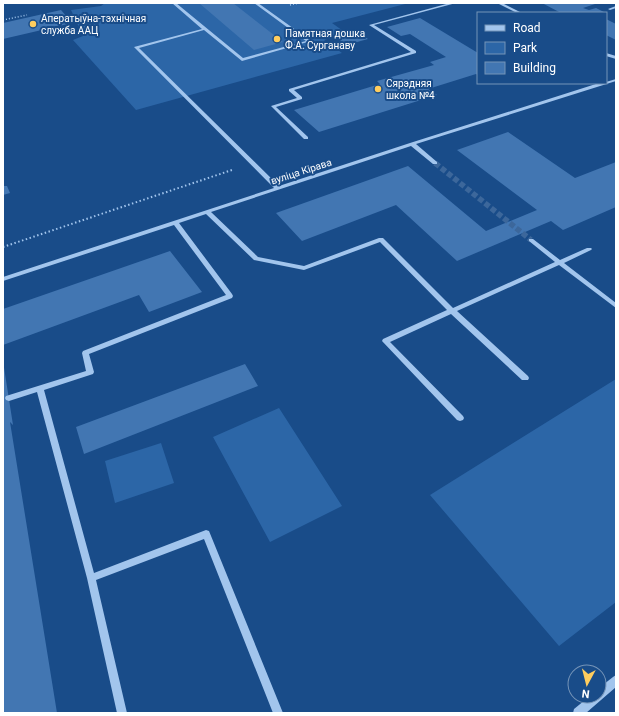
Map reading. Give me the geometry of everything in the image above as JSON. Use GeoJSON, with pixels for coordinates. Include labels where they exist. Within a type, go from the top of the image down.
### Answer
{"type":"FeatureCollection","features":[{"type":"Feature","properties":{"kind":"street"},"geometry":{"type":"LineString","coordinates":[[174,3],[242,60],[309,41],[256,3]]}},
{"type":"Feature","properties":{"kind":"street"},"geometry":{"type":"LineString","coordinates":[[306,138],[273,106],[300,98],[291,90],[414,52],[371,25],[454,3]]}},
{"type":"Feature","properties":{"kind":"street"},"geometry":{"type":"LineString","coordinates":[[499,3],[518,12]]}},
{"type":"Feature","properties":{"kind":"street"},"geometry":{"type":"LineString","coordinates":[[610,9],[616,8]]}},
{"type":"Feature","properties":{"kind":"street"},"geometry":{"type":"LineString","coordinates":[[205,29],[136,47],[278,188]]}},
{"type":"Feature","properties":{"kind":"street","name":"вуліца Кірава"},"geometry":{"type":"LineString","coordinates":[[3,279],[412,144],[602,84]]}},
{"type":"Feature","properties":{"kind":"street"},"geometry":{"type":"LineString","coordinates":[[412,144],[435,163]]}},
{"type":"Feature","properties":{"kind":"street"},"geometry":{"type":"LineString","coordinates":[[207,212],[256,259],[304,268],[381,239],[452,310],[525,378]]}},
{"type":"Feature","properties":{"kind":"street"},"geometry":{"type":"LineString","coordinates":[[9,398],[90,372],[85,353],[230,296],[175,222]]}},
{"type":"Feature","properties":{"kind":"street"},"geometry":{"type":"LineString","coordinates":[[530,240],[616,306]]}},
{"type":"Feature","properties":{"kind":"street"},"geometry":{"type":"LineString","coordinates":[[460,418],[385,341],[589,249]]}},
{"type":"Feature","properties":{"kind":"street"},"geometry":{"type":"LineString","coordinates":[[40,388],[91,578],[122,713]]}},
{"type":"Feature","properties":{"kind":"street"},"geometry":{"type":"LineString","coordinates":[[91,578],[206,534],[278,713]]}},
{"type":"Feature","properties":{"kind":"street"},"geometry":{"type":"LineString","coordinates":[[607,688],[616,680]]}},
{"type":"Feature","properties":{"kind":"street"},"geometry":{"type":"LineString","coordinates":[[578,713],[589,704]]}},
{"type":"Feature","properties":{"kind":"path"},"geometry":{"type":"LineString","coordinates":[[3,20],[26,15]]}},
{"type":"Feature","properties":{"kind":"path"},"geometry":{"type":"LineString","coordinates":[[3,247],[188,185]]}},
{"type":"Feature","properties":{"kind":"green space"},"geometry":{"type":"Polygon","coordinates":[[[105,3],[409,3],[332,23],[346,33],[324,40],[342,53],[136,110],[73,40],[83,36],[71,10],[101,6],[105,3]]]}},
{"type":"Feature","properties":{"kind":"green space"},"geometry":{"type":"Polygon","coordinates":[[[616,379],[616,602],[559,646],[430,495],[616,379]]]}},
{"type":"Feature","properties":{"kind":"green space"},"geometry":{"type":"Polygon","coordinates":[[[279,408],[342,506],[270,542],[213,437],[279,408]]]}},
{"type":"Feature","properties":{"kind":"green space"},"geometry":{"type":"Polygon","coordinates":[[[161,443],[174,483],[115,503],[105,461],[161,443]]]}},
{"type":"Feature","properties":{"kind":"building"},"geometry":{"type":"Polygon","coordinates":[[[199,3],[233,3],[283,42],[254,50],[199,3]]]}},
{"type":"Feature","properties":{"kind":"building"},"geometry":{"type":"Polygon","coordinates":[[[542,3],[598,3],[583,8],[589,10],[596,8],[604,12],[559,12],[542,3]]]}},
{"type":"Feature","properties":{"kind":"building"},"geometry":{"type":"Polygon","coordinates":[[[61,10],[72,23],[3,39],[3,23],[61,10]]]}},
{"type":"Feature","properties":{"kind":"building"},"geometry":{"type":"Polygon","coordinates":[[[420,18],[477,52],[477,74],[428,89],[437,95],[319,132],[294,110],[380,84],[377,81],[434,65],[430,62],[446,57],[410,34],[401,36],[387,27],[420,18]]]}},
{"type":"Feature","properties":{"kind":"building"},"geometry":{"type":"Polygon","coordinates":[[[607,20],[616,24],[616,40],[607,36],[607,20]]]}},
{"type":"Feature","properties":{"kind":"building"},"geometry":{"type":"Polygon","coordinates":[[[359,32],[368,39],[346,45],[337,38],[359,32]]]}},
{"type":"Feature","properties":{"kind":"building"},"geometry":{"type":"Polygon","coordinates":[[[508,132],[575,178],[616,162],[616,207],[563,230],[551,221],[457,261],[396,205],[302,241],[276,213],[408,166],[486,231],[537,210],[457,150],[508,132]]]}},
{"type":"Feature","properties":{"kind":"building"},"geometry":{"type":"Polygon","coordinates":[[[3,186],[7,186],[10,193],[3,195],[3,186]]]}},
{"type":"Feature","properties":{"kind":"building"},"geometry":{"type":"Polygon","coordinates":[[[170,251],[202,292],[149,312],[139,295],[3,345],[3,309],[170,251]]]}},
{"type":"Feature","properties":{"kind":"building"},"geometry":{"type":"Polygon","coordinates":[[[3,361],[13,425],[10,422],[57,713],[3,713],[3,361]]]}},
{"type":"Feature","properties":{"kind":"building"},"geometry":{"type":"Polygon","coordinates":[[[245,364],[258,386],[84,454],[76,427],[245,364]]]}},
{"type":"Feature","properties":{"kind":"tunnel"},"geometry":{"type":"LineString","coordinates":[[435,163],[531,240]]}},
{"type":"Feature","properties":{"kind":"place","name":"Аператыўна-тэхнічная служба ААЦ"},"geometry":{"type":"Point","coordinates":[33,24]}},
{"type":"Feature","properties":{"kind":"place","name":"Памятная дошка Ф.А. Сурганаву"},"geometry":{"type":"Point","coordinates":[277,39]}},
{"type":"Feature","properties":{"kind":"place","name":"Сярэдняя школа №4"},"geometry":{"type":"Point","coordinates":[378,89]}}]}
